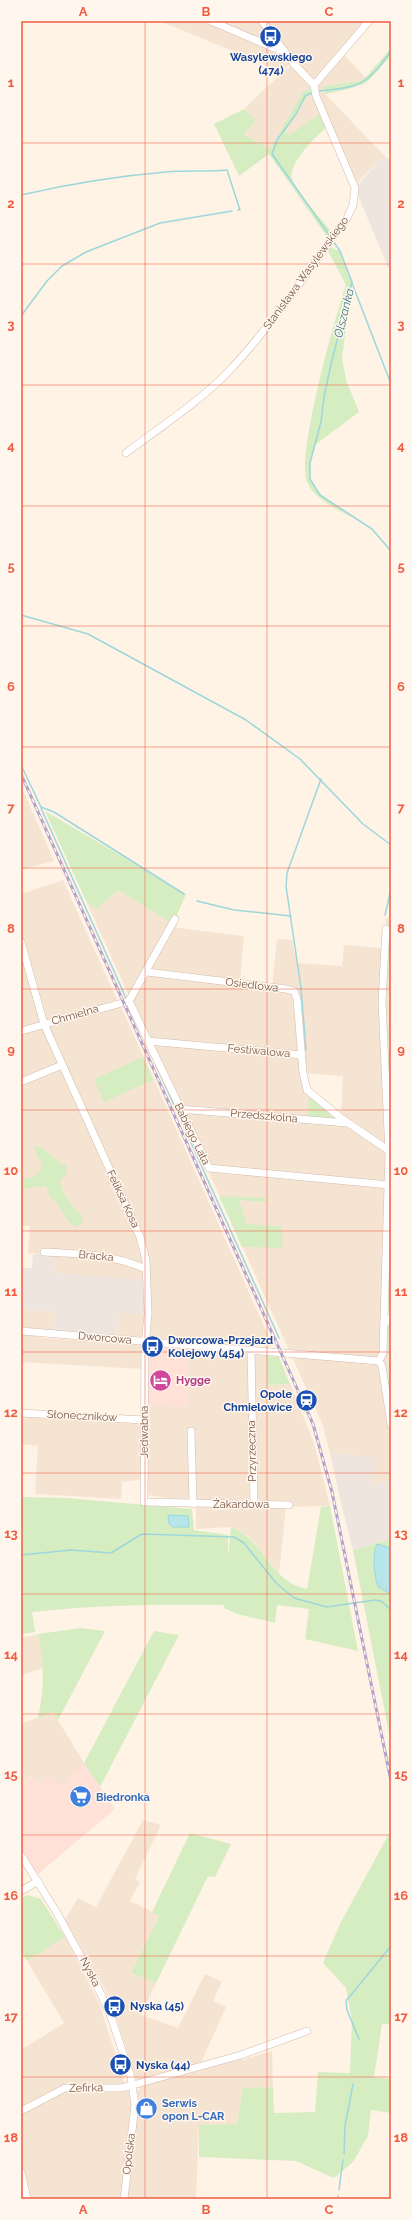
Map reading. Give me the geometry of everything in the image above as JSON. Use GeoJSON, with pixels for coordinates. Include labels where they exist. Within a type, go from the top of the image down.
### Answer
{"type":"FeatureCollection","features":[{"type":"Feature","properties":{"kind":"street"},"geometry":{"type":"LineString","coordinates":[[211,21],[279,50],[284,50]]}},
{"type":"Feature","properties":{"kind":"street","name":"Stanisława Wasylewskiego"},"geometry":{"type":"LineString","coordinates":[[126,453],[227,373],[272,322],[337,232],[353,205],[355,188],[316,96],[314,87],[293,63],[262,21]]}},
{"type":"Feature","properties":{"kind":"street"},"geometry":{"type":"LineString","coordinates":[[314,87],[369,21]]}},
{"type":"Feature","properties":{"kind":"street"},"geometry":{"type":"LineString","coordinates":[[129,1001],[147,972],[175,919]]}},
{"type":"Feature","properties":{"kind":"street"},"geometry":{"type":"LineString","coordinates":[[386,929],[382,1001],[390,1153],[383,1353],[379,1361],[382,1366],[391,1424]]}},
{"type":"Feature","properties":{"kind":"street","name":"Feliksa Kosa"},"geometry":{"type":"LineString","coordinates":[[21,942],[44,1024],[140,1237],[145,1252],[148,1314],[146,1342]]}},
{"type":"Feature","properties":{"kind":"street","name":"Osiedlowa"},"geometry":{"type":"LineString","coordinates":[[147,972],[292,990],[297,999],[302,1055]]}},
{"type":"Feature","properties":{"kind":"street","name":"Chmielna"},"geometry":{"type":"LineString","coordinates":[[21,1031],[129,1001]]}},
{"type":"Feature","properties":{"kind":"street","name":"Babiego Lata"},"geometry":{"type":"LineString","coordinates":[[129,1001],[209,1168],[389,1185]]}},
{"type":"Feature","properties":{"kind":"street","name":"Festiwalowa"},"geometry":{"type":"LineString","coordinates":[[148,1041],[302,1055],[307,1090],[348,1123],[390,1153]]}},
{"type":"Feature","properties":{"kind":"street"},"geometry":{"type":"LineString","coordinates":[[21,1082],[62,1065]]}},
{"type":"Feature","properties":{"kind":"street","name":"Przedszkolna"},"geometry":{"type":"LineString","coordinates":[[180,1108],[348,1123]]}},
{"type":"Feature","properties":{"kind":"street","name":"Bracka"},"geometry":{"type":"LineString","coordinates":[[44,1252],[118,1258],[146,1269]]}},
{"type":"Feature","properties":{"kind":"street"},"geometry":{"type":"LineString","coordinates":[[384,1324],[391,1317]]}},
{"type":"Feature","properties":{"kind":"street","name":"Dworcowa"},"geometry":{"type":"LineString","coordinates":[[21,1331],[379,1361]]}},
{"type":"Feature","properties":{"kind":"street","name":"Jedwabna"},"geometry":{"type":"LineString","coordinates":[[146,1342],[144,1502],[193,1504]]}},
{"type":"Feature","properties":{"kind":"street","name":"Przyrzeczna"},"geometry":{"type":"LineString","coordinates":[[251,1350],[254,1504]]}},
{"type":"Feature","properties":{"kind":"street","name":"Słoneczników"},"geometry":{"type":"LineString","coordinates":[[21,1413],[144,1420]]}},
{"type":"Feature","properties":{"kind":"street"},"geometry":{"type":"LineString","coordinates":[[191,1431],[193,1504]]}},
{"type":"Feature","properties":{"kind":"street","name":"Żakardowa"},"geometry":{"type":"LineString","coordinates":[[193,1504],[289,1505]]}},
{"type":"Feature","properties":{"kind":"street","name":"Nyska"},"geometry":{"type":"LineString","coordinates":[[21,1855],[65,1925],[104,2001],[133,2085]]}},
{"type":"Feature","properties":{"kind":"street"},"geometry":{"type":"LineString","coordinates":[[21,1891],[38,1881]]}},
{"type":"Feature","properties":{"kind":"street"},"geometry":{"type":"LineString","coordinates":[[133,2085],[241,2055],[307,2031]]}},
{"type":"Feature","properties":{"kind":"street","name":"Zefirka"},"geometry":{"type":"LineString","coordinates":[[21,2111],[65,2088],[121,2088],[133,2085]]}},
{"type":"Feature","properties":{"kind":"street","name":"Opolska"},"geometry":{"type":"LineString","coordinates":[[124,2199],[135,2105],[133,2085]]}},
{"type":"Feature","properties":{"kind":"street"},"geometry":{"type":"LineString","coordinates":[[21,2172],[27,2199]]}},
{"type":"Feature","properties":{"kind":"shaded area"},"geometry":{"type":"Polygon","coordinates":[[[160,21],[369,21],[344,55],[366,78],[360,81],[323,86],[325,94],[384,155],[356,184],[323,113],[289,135],[286,132],[289,124],[308,96],[313,93],[313,81],[289,63],[284,71],[291,66],[311,88],[303,93],[270,149],[244,134],[255,120],[244,109],[283,72],[160,21]]]}},
{"type":"Feature","properties":{"kind":"shaded area"},"geometry":{"type":"Polygon","coordinates":[[[384,155],[391,162],[391,274],[355,188],[384,155]]]}},
{"type":"Feature","properties":{"kind":"shaded area"},"geometry":{"type":"Polygon","coordinates":[[[21,786],[54,861],[21,870],[21,786]]]}},
{"type":"Feature","properties":{"kind":"shaded area"},"geometry":{"type":"Polygon","coordinates":[[[63,880],[117,1000],[46,1020],[21,940],[21,894],[63,880]]]}},
{"type":"Feature","properties":{"kind":"shaded area"},"geometry":{"type":"Polygon","coordinates":[[[118,890],[173,924],[171,927],[244,936],[240,983],[272,987],[277,939],[292,940],[297,963],[342,966],[344,945],[384,948],[386,917],[391,920],[391,1290],[385,1296],[384,1327],[391,1321],[391,1481],[372,1486],[373,1457],[330,1453],[322,1423],[87,903],[97,909],[118,890]],[[303,1073],[305,1085],[341,1117],[343,1076],[303,1073]]]}},
{"type":"Feature","properties":{"kind":"shaded area"},"geometry":{"type":"Polygon","coordinates":[[[21,946],[40,1022],[21,1027],[21,946]]]}},
{"type":"Feature","properties":{"kind":"shaded area"},"geometry":{"type":"Polygon","coordinates":[[[120,1005],[273,1346],[153,1338],[147,1332],[141,1337],[116,1335],[118,1313],[147,1281],[53,1273],[54,1255],[28,1253],[30,1226],[21,1226],[21,1033],[40,1028],[43,1029],[133,1221],[48,1026],[120,1005]]]}},
{"type":"Feature","properties":{"kind":"shaded area"},"geometry":{"type":"Polygon","coordinates":[[[33,1254],[54,1255],[53,1273],[147,1280],[148,1314],[118,1313],[116,1335],[53,1330],[55,1312],[21,1309],[21,1268],[32,1268],[33,1254]]]}},
{"type":"Feature","properties":{"kind":"shaded area"},"geometry":{"type":"Polygon","coordinates":[[[21,1309],[55,1312],[53,1330],[21,1327],[21,1309]]]}},
{"type":"Feature","properties":{"kind":"shaded area"},"geometry":{"type":"Polygon","coordinates":[[[21,1333],[42,1338],[140,1344],[143,1347],[143,1369],[21,1362],[21,1333]]]}},
{"type":"Feature","properties":{"kind":"shaded area"},"geometry":{"type":"Polygon","coordinates":[[[148,1345],[187,1349],[188,1406],[147,1404],[148,1345]]]}},
{"type":"Feature","properties":{"kind":"shaded area"},"geometry":{"type":"Polygon","coordinates":[[[187,1349],[247,1355],[252,1501],[190,1501],[147,1495],[147,1404],[188,1406],[187,1349]]]}},
{"type":"Feature","properties":{"kind":"shaded area"},"geometry":{"type":"Polygon","coordinates":[[[255,1355],[266,1356],[268,1385],[290,1384],[314,1443],[330,1506],[286,1507],[279,1573],[250,1538],[240,1531],[231,1527],[196,1529],[196,1506],[256,1506],[252,1357],[255,1355]]]}},
{"type":"Feature","properties":{"kind":"shaded area"},"geometry":{"type":"Polygon","coordinates":[[[21,1417],[142,1424],[143,1479],[122,1482],[121,1499],[35,1494],[38,1446],[21,1444],[21,1417]]]}},
{"type":"Feature","properties":{"kind":"shaded area"},"geometry":{"type":"Polygon","coordinates":[[[330,1453],[374,1457],[372,1486],[391,1481],[391,1539],[353,1550],[330,1453]]]}},
{"type":"Feature","properties":{"kind":"shaded area"},"geometry":{"type":"Polygon","coordinates":[[[38,1634],[44,1667],[21,1676],[21,1638],[38,1634]]]}},
{"type":"Feature","properties":{"kind":"shaded area"},"geometry":{"type":"Polygon","coordinates":[[[53,1712],[84,1763],[62,1787],[41,1785],[30,1776],[21,1787],[21,1724],[53,1712]]]}},
{"type":"Feature","properties":{"kind":"shaded area"},"geometry":{"type":"Polygon","coordinates":[[[84,1763],[115,1809],[38,1874],[21,1849],[21,1787],[31,1776],[41,1785],[50,1775],[62,1787],[84,1763]]]}},
{"type":"Feature","properties":{"kind":"shaded area"},"geometry":{"type":"Polygon","coordinates":[[[143,1820],[161,1825],[135,1879],[140,1882],[130,1901],[159,1915],[131,1973],[156,1983],[141,2015],[178,2028],[205,1974],[222,1982],[213,2001],[226,2007],[201,2063],[238,2052],[242,2060],[272,2051],[273,2087],[243,2088],[237,2124],[199,2125],[196,2199],[21,2199],[21,2050],[64,2023],[27,1961],[65,1937],[99,2003],[127,2090],[140,2090],[109,1997],[65,1920],[78,1898],[96,1907],[143,1820]]]}},
{"type":"Feature","properties":{"kind":"green space"},"geometry":{"type":"Polygon","coordinates":[[[391,48],[391,56],[366,83],[345,90],[325,94],[323,86],[360,81],[366,77],[391,48]]]}},
{"type":"Feature","properties":{"kind":"green space"},"geometry":{"type":"Polygon","coordinates":[[[311,88],[313,93],[308,96],[289,124],[286,132],[289,135],[323,112],[329,125],[304,150],[294,166],[292,179],[305,200],[335,235],[327,246],[340,251],[352,282],[342,358],[346,380],[359,412],[315,445],[310,463],[310,479],[320,495],[357,520],[336,509],[316,494],[307,482],[305,468],[307,445],[318,386],[346,285],[326,247],[326,236],[269,154],[239,176],[214,124],[244,109],[256,120],[244,134],[270,149],[303,92],[311,88]]]}},
{"type":"Feature","properties":{"kind":"green space"},"geometry":{"type":"Polygon","coordinates":[[[45,811],[186,894],[173,924],[118,890],[97,909],[87,903],[45,811]]]}},
{"type":"Feature","properties":{"kind":"green space"},"geometry":{"type":"Polygon","coordinates":[[[143,1057],[153,1080],[104,1102],[94,1079],[143,1057]]]}},
{"type":"Feature","properties":{"kind":"green space"},"geometry":{"type":"Polygon","coordinates":[[[309,1095],[336,1117],[336,1119],[308,1117],[309,1095]]]}},
{"type":"Feature","properties":{"kind":"green space"},"geometry":{"type":"Polygon","coordinates":[[[34,1146],[44,1149],[58,1161],[66,1165],[66,1175],[60,1180],[61,1185],[68,1200],[83,1216],[81,1224],[76,1227],[67,1220],[56,1202],[50,1197],[46,1186],[21,1189],[21,1180],[34,1176],[41,1170],[42,1163],[37,1156],[34,1146]]]}},
{"type":"Feature","properties":{"kind":"green space"},"geometry":{"type":"Polygon","coordinates":[[[219,1196],[265,1198],[267,1202],[239,1200],[247,1224],[282,1226],[282,1248],[242,1247],[219,1196]]]}},
{"type":"Feature","properties":{"kind":"green space"},"geometry":{"type":"Polygon","coordinates":[[[266,1356],[279,1357],[290,1384],[268,1385],[266,1356]]]}},
{"type":"Feature","properties":{"kind":"green space"},"geometry":{"type":"Polygon","coordinates":[[[21,1497],[66,1498],[192,1509],[194,1530],[228,1535],[228,1556],[231,1527],[243,1533],[284,1578],[295,1585],[307,1589],[321,1507],[330,1506],[358,1651],[305,1639],[309,1609],[277,1605],[275,1623],[237,1614],[224,1608],[224,1605],[128,1606],[32,1612],[35,1632],[21,1634],[21,1497]]]}},
{"type":"Feature","properties":{"kind":"green space"},"geometry":{"type":"Polygon","coordinates":[[[391,1539],[391,1743],[353,1550],[391,1539]]]}},
{"type":"Feature","properties":{"kind":"green space"},"geometry":{"type":"Polygon","coordinates":[[[81,1628],[105,1631],[58,1720],[53,1712],[38,1718],[42,1696],[43,1676],[42,1656],[38,1634],[81,1628]]]}},
{"type":"Feature","properties":{"kind":"green space"},"geometry":{"type":"Polygon","coordinates":[[[154,1631],[179,1635],[100,1787],[84,1763],[154,1631]]]}},
{"type":"Feature","properties":{"kind":"green space"},"geometry":{"type":"Polygon","coordinates":[[[391,1830],[391,2024],[382,2024],[374,2077],[391,2079],[391,2113],[371,2110],[368,2136],[353,2162],[334,2178],[296,2161],[199,2157],[199,2125],[237,2124],[243,2088],[273,2087],[274,2113],[315,2112],[318,2072],[350,2073],[352,2021],[346,1988],[323,1963],[341,1922],[391,1830]]]}},
{"type":"Feature","properties":{"kind":"green space"},"geometry":{"type":"Polygon","coordinates":[[[190,1833],[231,1844],[215,1877],[208,1876],[156,1983],[131,1973],[159,1916],[152,1912],[190,1833]]]}},
{"type":"Feature","properties":{"kind":"green space"},"geometry":{"type":"Polygon","coordinates":[[[27,1895],[41,1899],[65,1937],[27,1961],[21,1951],[21,1898],[27,1895]]]}},
{"type":"Feature","properties":{"kind":"water"},"geometry":{"type":"Polygon","coordinates":[[[168,1515],[188,1516],[189,1527],[173,1527],[169,1524],[168,1515]]]}},
{"type":"Feature","properties":{"kind":"water"},"geometry":{"type":"Polygon","coordinates":[[[377,1544],[391,1548],[391,1594],[378,1587],[374,1559],[377,1544]]]}},
{"type":"Feature","properties":{"kind":"waterway","name":"Olszanka"},"geometry":{"type":"LineString","coordinates":[[317,91],[343,88],[361,83],[375,71],[391,51]]}},
{"type":"Feature","properties":{"kind":"waterway","name":"Olszanka"},"geometry":{"type":"LineString","coordinates":[[314,92],[305,96],[296,114],[277,140],[272,154],[330,236]]}},
{"type":"Feature","properties":{"kind":"waterway"},"geometry":{"type":"LineString","coordinates":[[21,195],[111,178],[174,171],[227,170],[240,210],[238,210]]}},
{"type":"Feature","properties":{"kind":"waterway"},"geometry":{"type":"LineString","coordinates":[[21,316],[47,281],[62,266],[86,252],[160,223],[232,211]]}},
{"type":"Feature","properties":{"kind":"waterway","name":"Olszanka"},"geometry":{"type":"LineString","coordinates":[[333,241],[340,251],[352,282],[331,364],[324,397],[321,422],[310,463],[310,479],[320,495],[372,529],[391,551]]}},
{"type":"Feature","properties":{"kind":"waterway"},"geometry":{"type":"LineString","coordinates":[[352,283],[391,384]]}},
{"type":"Feature","properties":{"kind":"waterway"},"geometry":{"type":"LineString","coordinates":[[21,615],[88,634],[246,720],[300,759],[363,824],[391,845]]}},
{"type":"Feature","properties":{"kind":"waterway"},"geometry":{"type":"LineString","coordinates":[[21,765],[41,807],[54,812],[184,894]]}},
{"type":"Feature","properties":{"kind":"waterway"},"geometry":{"type":"LineString","coordinates":[[306,1050],[301,988],[286,886],[287,873],[321,779]]}},
{"type":"Feature","properties":{"kind":"waterway"},"geometry":{"type":"LineString","coordinates":[[41,808],[126,998]]}},
{"type":"Feature","properties":{"kind":"waterway"},"geometry":{"type":"LineString","coordinates":[[385,915],[391,889]]}},
{"type":"Feature","properties":{"kind":"waterway"},"geometry":{"type":"LineString","coordinates":[[197,901],[234,910],[291,916]]}},
{"type":"Feature","properties":{"kind":"waterway"},"geometry":{"type":"LineString","coordinates":[[156,1065],[279,1338]]}},
{"type":"Feature","properties":{"kind":"waterway"},"geometry":{"type":"LineString","coordinates":[[21,1555],[71,1550],[111,1553],[142,1534],[234,1537],[244,1543],[276,1583],[294,1598],[327,1607],[375,1600],[381,1601],[391,1610]]}},
{"type":"Feature","properties":{"kind":"waterway"},"geometry":{"type":"LineString","coordinates":[[359,2039],[347,2010],[346,2001],[391,1946]]}},
{"type":"Feature","properties":{"kind":"waterway"},"geometry":{"type":"LineString","coordinates":[[344,2154],[345,2126],[353,2084]]}},
{"type":"Feature","properties":{"kind":"waterway"},"geometry":{"type":"LineString","coordinates":[[339,2190],[343,2160]]}},
{"type":"Feature","properties":{"kind":"railway"},"geometry":{"type":"LineString","coordinates":[[21,774],[313,1424],[332,1492],[391,1781]]}},
{"type":"Feature","properties":{"kind":"place","name":"Wasylewskiego (474)"},"geometry":{"type":"Point","coordinates":[271,37]}},
{"type":"Feature","properties":{"kind":"place","name":"Dworcowa-Przejazd Kolejowy (454)"},"geometry":{"type":"Point","coordinates":[153,1346]}},
{"type":"Feature","properties":{"kind":"place","name":"Hygge"},"geometry":{"type":"Point","coordinates":[160,1380]}},
{"type":"Feature","properties":{"kind":"place","name":"Opole Chmielowice"},"geometry":{"type":"Point","coordinates":[307,1400]}},
{"type":"Feature","properties":{"kind":"place","name":"Biedronka"},"geometry":{"type":"Point","coordinates":[80,1797]}},
{"type":"Feature","properties":{"kind":"place","name":"Nyska (45)"},"geometry":{"type":"Point","coordinates":[114,2006]}},
{"type":"Feature","properties":{"kind":"place","name":"Nyska (44)"},"geometry":{"type":"Point","coordinates":[121,2065]}},
{"type":"Feature","properties":{"kind":"place","name":"Serwis opon L-CAR"},"geometry":{"type":"Point","coordinates":[147,2109]}}]}
